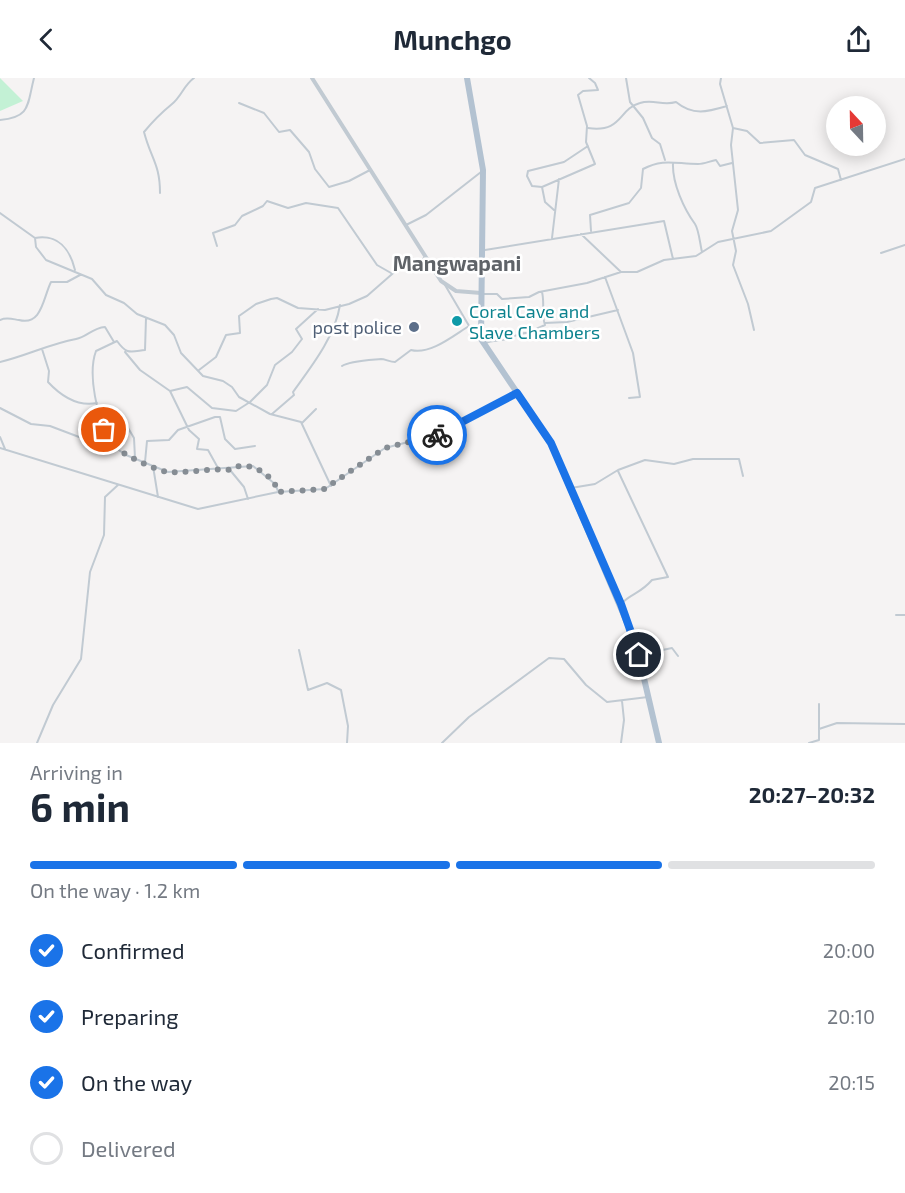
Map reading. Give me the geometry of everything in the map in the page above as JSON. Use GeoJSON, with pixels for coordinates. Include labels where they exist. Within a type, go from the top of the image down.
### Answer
{"type":"FeatureCollection","features":[{"type":"Feature","properties":{"kind":"main road"},"geometry":{"type":"LineString","coordinates":[[467,78],[483,170],[482,341],[551,443],[571,488],[621,604],[639,655],[659,743]]}},
{"type":"Feature","properties":{"kind":"street"},"geometry":{"type":"LineString","coordinates":[[0,120],[10,120],[22,114],[34,78]]}},
{"type":"Feature","properties":{"kind":"street"},"geometry":{"type":"LineString","coordinates":[[160,193],[158,165],[151,154],[144,132],[161,112],[174,103],[187,83],[194,78]]}},
{"type":"Feature","properties":{"kind":"street"},"geometry":{"type":"LineString","coordinates":[[312,78],[477,338],[482,341],[504,340],[523,332],[527,333],[545,323],[567,322],[618,310]]}},
{"type":"Feature","properties":{"kind":"street"},"geometry":{"type":"LineString","coordinates":[[588,146],[564,162],[528,171],[527,176],[532,186],[542,188],[595,164],[585,135],[588,128],[578,95],[583,91],[598,91],[596,83],[589,78]]}},
{"type":"Feature","properties":{"kind":"street"},"geometry":{"type":"LineString","coordinates":[[626,78],[633,106],[643,118],[652,138],[660,144],[665,160]]}},
{"type":"Feature","properties":{"kind":"street"},"geometry":{"type":"LineString","coordinates":[[721,78],[720,84],[733,128],[732,163],[738,210],[732,239],[736,251],[734,271],[748,304],[754,330]]}},
{"type":"Feature","properties":{"kind":"street"},"geometry":{"type":"LineString","coordinates":[[588,128],[602,129],[615,125],[633,106],[642,102],[664,106],[676,102],[685,110],[702,112],[727,106]]}},
{"type":"Feature","properties":{"kind":"street"},"geometry":{"type":"LineString","coordinates":[[238,103],[264,113],[279,132],[290,130],[309,152],[315,169],[329,187],[349,181],[370,170]]}},
{"type":"Feature","properties":{"kind":"street"},"geometry":{"type":"LineString","coordinates":[[733,128],[747,131],[760,143],[794,140],[805,155],[838,169],[841,180]]}},
{"type":"Feature","properties":{"kind":"street"},"geometry":{"type":"LineString","coordinates":[[445,285],[456,291],[497,294],[502,298],[511,299],[621,272],[633,273],[664,260],[702,253],[718,242],[771,231],[811,202],[814,188],[905,159]]}},
{"type":"Feature","properties":{"kind":"street"},"geometry":{"type":"LineString","coordinates":[[591,231],[590,215],[628,203],[641,188],[643,169],[665,160],[673,163],[700,164],[716,160],[720,166],[732,163]]}},
{"type":"Feature","properties":{"kind":"street"},"geometry":{"type":"LineString","coordinates":[[673,163],[676,187],[689,218],[695,224],[702,253]]}},
{"type":"Feature","properties":{"kind":"street"},"geometry":{"type":"LineString","coordinates":[[406,225],[426,215],[483,170]]}},
{"type":"Feature","properties":{"kind":"street"},"geometry":{"type":"LineString","coordinates":[[552,238],[559,179]]}},
{"type":"Feature","properties":{"kind":"street"},"geometry":{"type":"LineString","coordinates":[[542,188],[545,202],[554,211]]}},
{"type":"Feature","properties":{"kind":"street"},"geometry":{"type":"LineString","coordinates":[[217,246],[213,232],[235,225],[242,216],[261,208],[267,201],[288,208],[306,203],[338,208],[377,265],[392,273]]}},
{"type":"Feature","properties":{"kind":"street"},"geometry":{"type":"LineString","coordinates":[[0,213],[35,238],[47,236],[60,242],[72,260],[75,270]]}},
{"type":"Feature","properties":{"kind":"street"},"geometry":{"type":"LineString","coordinates":[[482,249],[490,251],[591,231],[664,221],[673,260]]}},
{"type":"Feature","properties":{"kind":"street"},"geometry":{"type":"LineString","coordinates":[[581,234],[621,272]]}},
{"type":"Feature","properties":{"kind":"street"},"geometry":{"type":"LineString","coordinates":[[35,238],[36,247],[46,260],[75,270],[92,279],[106,295],[146,318],[165,325],[174,335],[181,353],[203,376],[215,377],[231,387],[239,397],[272,414],[284,419],[295,419],[302,423],[331,486]]}},
{"type":"Feature","properties":{"kind":"street"},"geometry":{"type":"LineString","coordinates":[[881,253],[905,246]]}},
{"type":"Feature","properties":{"kind":"street"},"geometry":{"type":"LineString","coordinates":[[199,370],[216,357],[226,335],[240,333],[239,316],[256,304],[277,298],[298,308],[325,310],[363,299],[399,268],[415,266],[425,257]]}},
{"type":"Feature","properties":{"kind":"street"},"geometry":{"type":"LineString","coordinates":[[0,320],[4,318],[27,323],[33,321],[44,305],[51,282],[66,282],[81,274]]}},
{"type":"Feature","properties":{"kind":"street"},"geometry":{"type":"LineString","coordinates":[[605,277],[633,353],[639,383],[639,397],[629,399]]}},
{"type":"Feature","properties":{"kind":"street"},"geometry":{"type":"LineString","coordinates":[[542,292],[545,304],[542,315],[545,323]]}},
{"type":"Feature","properties":{"kind":"street"},"geometry":{"type":"LineString","coordinates":[[272,414],[294,395],[293,392],[298,383],[307,375],[330,336],[340,305]]}},
{"type":"Feature","properties":{"kind":"street"},"geometry":{"type":"LineString","coordinates":[[170,391],[187,387],[212,408],[229,412],[250,402],[267,385],[275,365],[299,345],[302,339],[296,329],[318,309]]}},
{"type":"Feature","properties":{"kind":"street"},"geometry":{"type":"LineString","coordinates":[[125,352],[130,354],[145,350],[146,318]]}},
{"type":"Feature","properties":{"kind":"street"},"geometry":{"type":"LineString","coordinates":[[342,366],[351,361],[365,363],[382,358],[395,362],[411,350],[419,352],[430,350],[469,326]]}},
{"type":"Feature","properties":{"kind":"street"},"geometry":{"type":"LineString","coordinates":[[0,362],[54,343],[78,338],[95,328],[105,327],[114,342]]}},
{"type":"Feature","properties":{"kind":"street"},"geometry":{"type":"LineString","coordinates":[[111,444],[100,417],[91,364],[96,351],[117,341],[140,370],[170,391],[188,426],[199,439],[197,449],[208,450],[218,468]]}},
{"type":"Feature","properties":{"kind":"street"},"geometry":{"type":"LineString","coordinates":[[42,349],[49,371],[48,382],[52,386],[73,402],[97,403]]}},
{"type":"Feature","properties":{"kind":"street"},"geometry":{"type":"LineString","coordinates":[[0,448],[198,509],[278,492],[318,491],[331,486],[385,448],[443,433],[517,393]]}},
{"type":"Feature","properties":{"kind":"street"},"geometry":{"type":"LineString","coordinates":[[0,408],[31,424],[50,426],[87,440],[101,439],[135,459],[168,472],[218,468],[230,470],[244,487],[248,500]]}},
{"type":"Feature","properties":{"kind":"street"},"geometry":{"type":"LineString","coordinates":[[302,423],[307,415],[313,414],[316,409]]}},
{"type":"Feature","properties":{"kind":"street"},"geometry":{"type":"LineString","coordinates":[[100,417],[118,411],[134,438],[135,459]]}},
{"type":"Feature","properties":{"kind":"street"},"geometry":{"type":"LineString","coordinates":[[147,464],[144,459],[147,441],[169,440],[174,433],[188,426],[220,417],[225,439],[235,449],[255,446]]}},
{"type":"Feature","properties":{"kind":"street"},"geometry":{"type":"LineString","coordinates":[[0,437],[5,449]]}},
{"type":"Feature","properties":{"kind":"street"},"geometry":{"type":"LineString","coordinates":[[571,488],[595,484],[618,470],[645,460],[674,464],[690,459],[741,460],[743,476]]}},
{"type":"Feature","properties":{"kind":"street"},"geometry":{"type":"LineString","coordinates":[[153,466],[158,497]]}},
{"type":"Feature","properties":{"kind":"street"},"geometry":{"type":"LineString","coordinates":[[230,470],[236,466],[253,466],[275,484],[278,492]]}},
{"type":"Feature","properties":{"kind":"street"},"geometry":{"type":"LineString","coordinates":[[618,470],[668,577],[652,580],[646,589],[629,597],[621,604]]}},
{"type":"Feature","properties":{"kind":"street"},"geometry":{"type":"LineString","coordinates":[[37,743],[53,705],[81,659],[90,573],[104,535],[104,500],[118,485]]}},
{"type":"Feature","properties":{"kind":"street"},"geometry":{"type":"LineString","coordinates":[[896,615],[905,615]]}},
{"type":"Feature","properties":{"kind":"street"},"geometry":{"type":"LineString","coordinates":[[639,655],[672,648],[678,656]]}},
{"type":"Feature","properties":{"kind":"street"},"geometry":{"type":"LineString","coordinates":[[299,650],[308,690],[327,683],[341,690],[348,726],[347,743]]}},
{"type":"Feature","properties":{"kind":"street"},"geometry":{"type":"LineString","coordinates":[[442,743],[469,717],[549,658],[564,659],[599,697],[607,702],[649,697]]}},
{"type":"Feature","properties":{"kind":"street"},"geometry":{"type":"LineString","coordinates":[[621,743],[624,720],[622,701]]}},
{"type":"Feature","properties":{"kind":"street"},"geometry":{"type":"LineString","coordinates":[[809,743],[819,740],[819,704]]}},
{"type":"Feature","properties":{"kind":"street"},"geometry":{"type":"LineString","coordinates":[[819,729],[837,723],[905,724]]}},
{"type":"Feature","properties":{"kind":"green space"},"geometry":{"type":"Polygon","coordinates":[[[0,78],[23,101],[0,111],[0,78]]]}},
{"type":"Feature","properties":{"kind":"way so far"},"geometry":{"type":"LineString","coordinates":[[104,430],[111,444],[123,453],[161,470],[195,471],[209,467],[230,470],[236,466],[253,466],[273,481],[278,492],[324,489],[385,448],[437,435]]}},
{"type":"Feature","properties":{"kind":"place","name":"Coral Cave and Slave Chambers"},"geometry":{"type":"Point","coordinates":[457,321]}},
{"type":"Feature","properties":{"kind":"place","name":"post police"},"geometry":{"type":"Point","coordinates":[414,327]}},
{"type":"Feature","properties":{"kind":"district","name":"Mangwapani"},"geometry":{"type":"Point","coordinates":[457,262]}},
{"type":"Feature","properties":{"kind":"route"},"geometry":{"type":"LineString","coordinates":[[437,435],[517,393],[551,443],[621,604],[639,655]]}}]}
